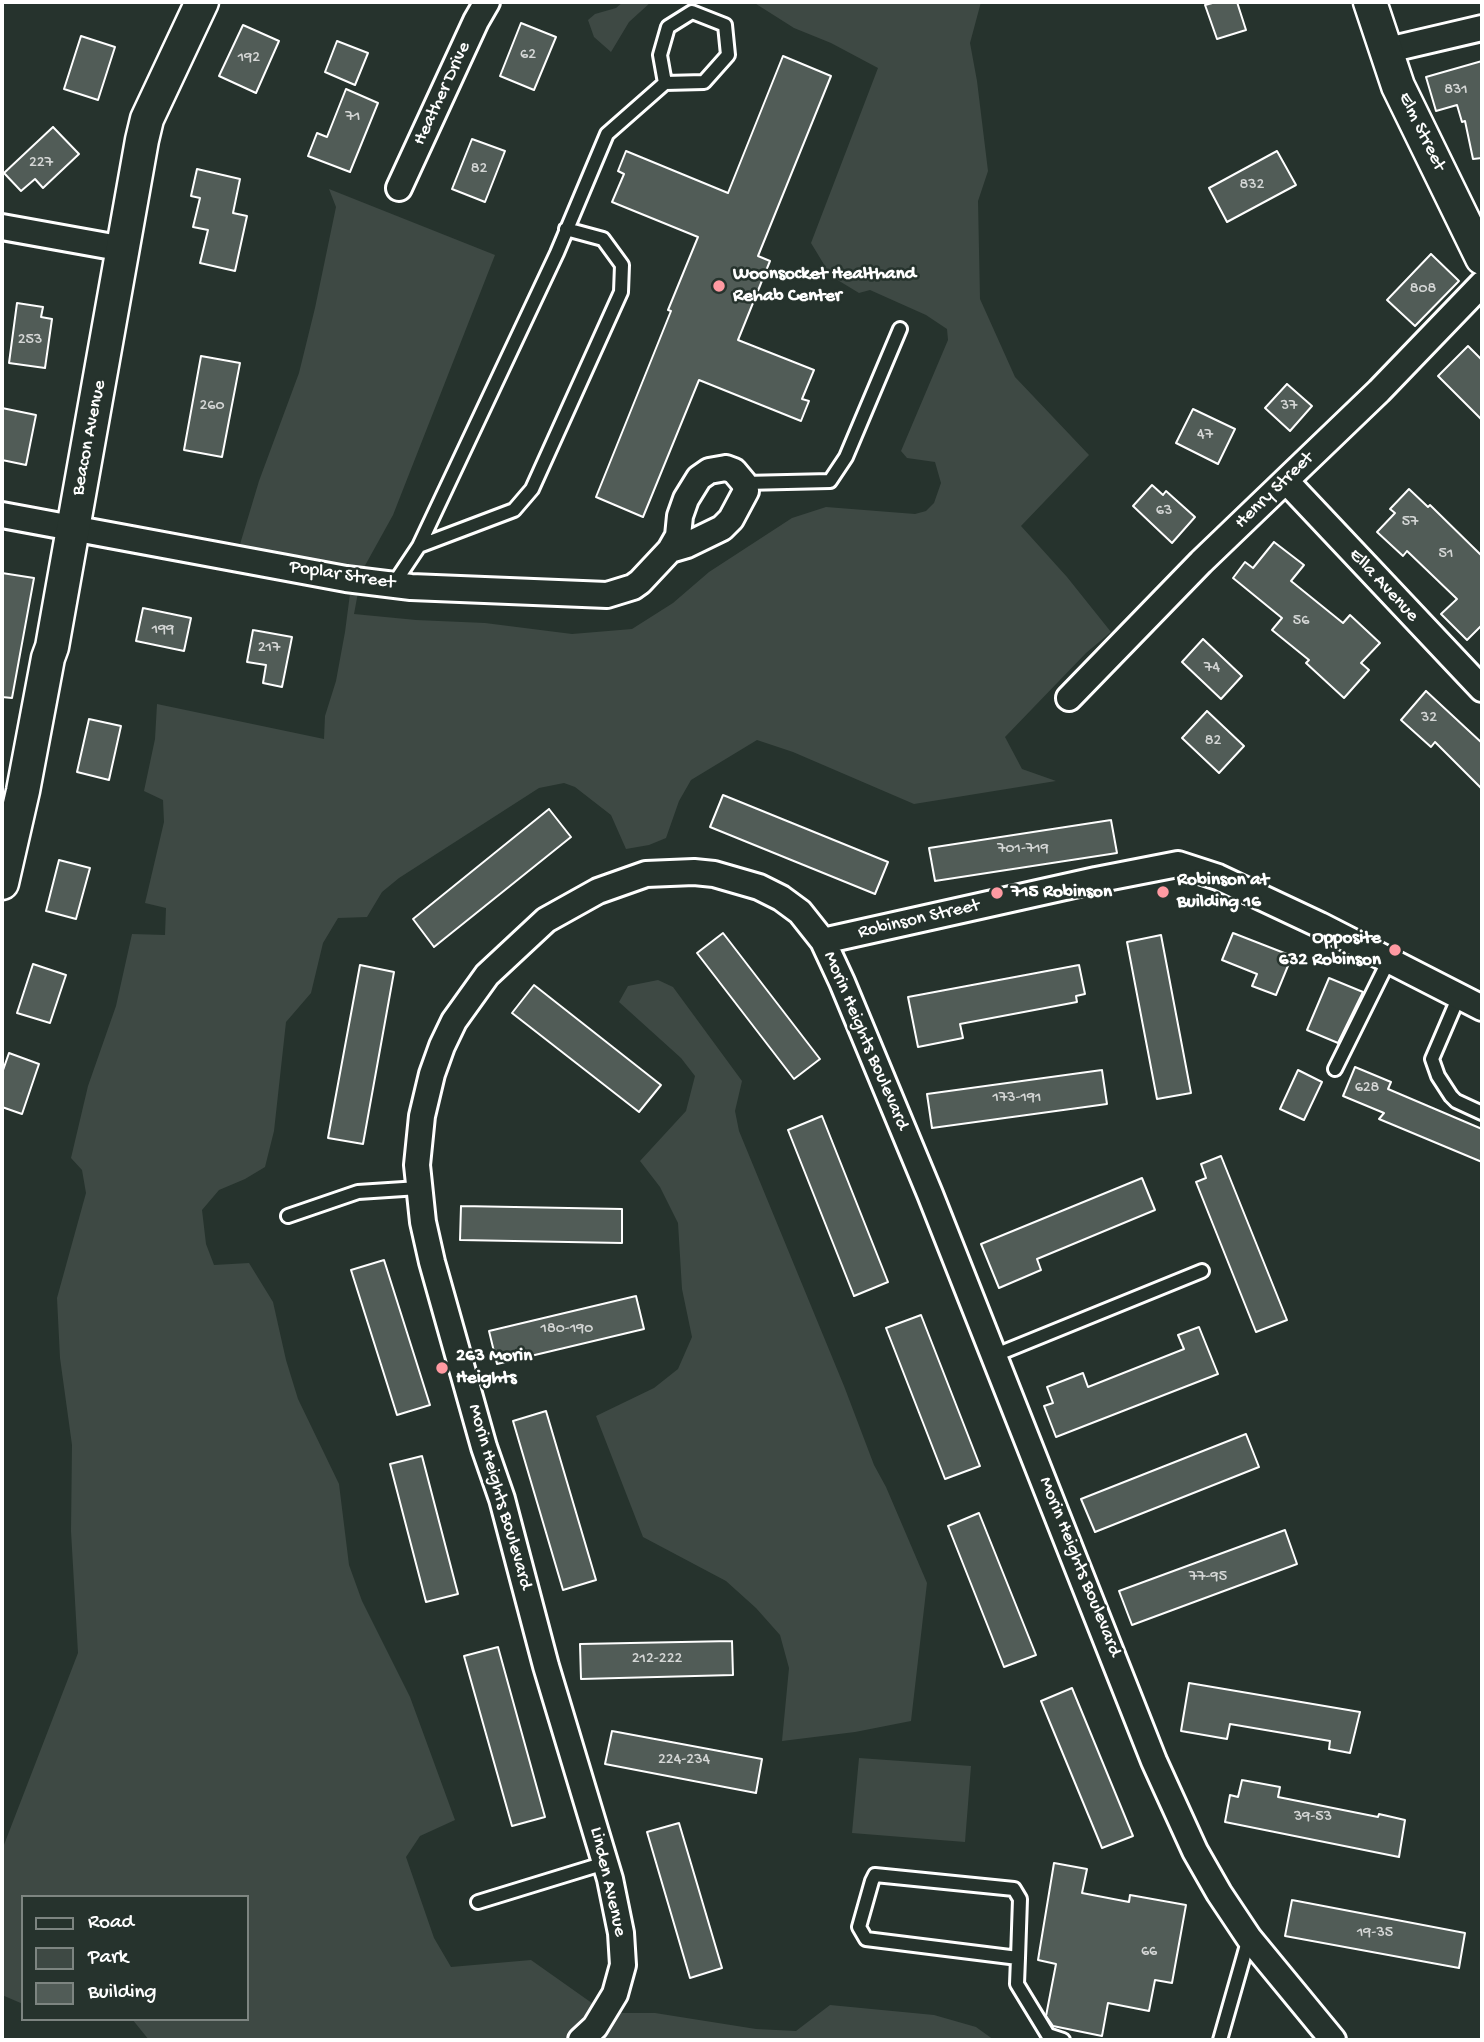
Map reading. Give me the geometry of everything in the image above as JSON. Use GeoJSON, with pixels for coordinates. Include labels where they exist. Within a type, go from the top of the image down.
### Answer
{"type":"FeatureCollection","features":[{"type":"Feature","properties":{"kind":"street","name":"Beacon Avenue"},"geometry":{"type":"LineString","coordinates":[[2,883],[52,647],[147,119],[202,2]]}},
{"type":"Feature","properties":{"kind":"street","name":"Heather Drive"},"geometry":{"type":"LineString","coordinates":[[399,188],[475,21],[487,2]]}},
{"type":"Feature","properties":{"kind":"street","name":"Elm Street"},"geometry":{"type":"LineString","coordinates":[[1370,2],[1398,86],[1482,258]]}},
{"type":"Feature","properties":{"kind":"street"},"geometry":{"type":"LineString","coordinates":[[1388,50],[1482,27]]}},
{"type":"Feature","properties":{"kind":"street"},"geometry":{"type":"LineString","coordinates":[[2,226],[124,249]]}},
{"type":"Feature","properties":{"kind":"street","name":"Henry Street"},"geometry":{"type":"LineString","coordinates":[[1069,698],[1201,562],[1379,391],[1482,284]]}},
{"type":"Feature","properties":{"kind":"street","name":"Poplar Street"},"geometry":{"type":"LineString","coordinates":[[2,515],[346,579],[393,585],[607,595],[640,582],[670,550],[678,536],[680,516],[686,499],[699,478],[709,471],[726,468],[733,471],[744,483],[746,491],[743,501],[722,528],[670,550]]}},
{"type":"Feature","properties":{"kind":"street","name":"Ella Avenue"},"geometry":{"type":"LineString","coordinates":[[1286,481],[1482,689]]}},
{"type":"Feature","properties":{"kind":"street","name":"Robinson Street"},"geometry":{"type":"LineString","coordinates":[[823,942],[1178,864],[1218,877],[1482,1008]]}},
{"type":"Feature","properties":{"kind":"street","name":"Morin Heights Boulevard"},"geometry":{"type":"LineString","coordinates":[[585,1797],[432,1262],[423,1222],[417,1166],[422,1116],[432,1074],[450,1029],[486,975],[546,920],[598,891],[646,874],[714,874],[759,887],[781,898],[800,912],[823,942],[863,1032],[1154,1761],[1195,1851],[1219,1894],[1249,1938],[1333,2040]]}},
{"type":"Feature","properties":{"kind":"street","name":"Linden Avenue"},"geometry":{"type":"LineString","coordinates":[[581,2040],[606,2012],[615,1994],[623,1965],[621,1933],[605,1863],[585,1797]]}},
{"type":"Feature","properties":{"kind":"lane"},"geometry":{"type":"LineString","coordinates":[[393,585],[419,546],[566,229],[607,134],[665,83],[704,82],[728,55],[725,25],[692,12],[668,27],[660,55],[665,83]]}},
{"type":"Feature","properties":{"kind":"lane"},"geometry":{"type":"LineString","coordinates":[[419,546],[514,510],[532,489],[621,292],[622,265],[603,239],[566,229]]}},
{"type":"Feature","properties":{"kind":"lane"},"geometry":{"type":"LineString","coordinates":[[744,483],[830,481],[846,457],[900,329]]}},
{"type":"Feature","properties":{"kind":"lane"},"geometry":{"type":"LineString","coordinates":[[1335,1069],[1389,960]]}},
{"type":"Feature","properties":{"kind":"lane"},"geometry":{"type":"LineString","coordinates":[[1459,996],[1432,1059],[1438,1076],[1451,1096],[1482,1113]]}},
{"type":"Feature","properties":{"kind":"lane"},"geometry":{"type":"LineString","coordinates":[[288,1216],[358,1192],[419,1188]]}},
{"type":"Feature","properties":{"kind":"lane"},"geometry":{"type":"LineString","coordinates":[[993,1356],[1202,1270]]}},
{"type":"Feature","properties":{"kind":"lane"},"geometry":{"type":"LineString","coordinates":[[478,1902],[605,1863]]}},
{"type":"Feature","properties":{"kind":"lane"},"geometry":{"type":"LineString","coordinates":[[1018,1958],[866,1939],[859,1927],[872,1881],[876,1875],[1014,1889],[1020,1899],[1018,1958],[1017,1984],[1048,2035],[1063,2040]]}},
{"type":"Feature","properties":{"kind":"lane"},"geometry":{"type":"LineString","coordinates":[[1220,2040],[1249,1938]]}},
{"type":"Feature","properties":{"kind":"green space"},"geometry":{"type":"Polygon","coordinates":[[[623,2],[651,2],[629,22],[611,52],[594,37],[588,20],[595,14],[616,8],[623,2]]]}},
{"type":"Feature","properties":{"kind":"green space"},"geometry":{"type":"Polygon","coordinates":[[[753,2],[981,2],[970,43],[988,171],[978,201],[980,299],[1015,377],[1089,455],[1021,526],[1111,632],[1086,653],[1005,737],[1022,769],[1056,781],[914,804],[793,752],[757,740],[691,780],[679,801],[666,838],[649,845],[626,849],[611,815],[575,787],[564,783],[539,788],[399,878],[382,892],[367,917],[338,918],[323,943],[311,993],[286,1022],[274,1131],[265,1167],[219,1190],[202,1210],[206,1244],[214,1265],[249,1263],[273,1302],[298,1399],[339,1484],[349,1565],[362,1601],[410,1697],[455,1820],[420,1836],[406,1857],[434,1938],[451,1967],[531,1960],[606,2013],[655,2013],[756,2029],[796,2031],[830,2005],[934,2015],[976,2027],[994,2040],[149,2040],[134,2021],[248,2021],[248,1895],[21,1895],[21,2003],[2,1995],[2,1850],[78,1653],[71,1531],[72,1445],[60,1358],[57,1298],[86,1193],[82,1170],[71,1158],[88,1086],[116,1006],[132,934],[165,935],[166,908],[145,903],[164,822],[163,800],[144,791],[155,739],[157,704],[324,739],[325,716],[336,681],[353,571],[238,551],[259,481],[299,373],[336,207],[329,189],[495,255],[393,515],[362,571],[354,614],[485,623],[572,634],[632,629],[673,603],[709,572],[792,518],[826,507],[915,514],[926,511],[934,503],[941,483],[935,462],[907,458],[901,451],[948,340],[947,329],[926,315],[870,290],[859,293],[831,276],[811,243],[878,68],[831,43],[794,28],[753,2]]]}},
{"type":"Feature","properties":{"kind":"green space"},"geometry":{"type":"Polygon","coordinates":[[[658,980],[673,987],[742,1081],[735,1111],[739,1131],[874,1465],[927,1583],[911,1721],[855,1732],[782,1741],[789,1668],[780,1635],[756,1608],[726,1581],[643,1537],[596,1416],[654,1388],[678,1369],[692,1337],[682,1289],[678,1223],[660,1187],[640,1161],[686,1111],[695,1076],[681,1058],[619,1002],[628,986],[658,980]]]}},
{"type":"Feature","properties":{"kind":"green space"},"geometry":{"type":"Polygon","coordinates":[[[859,1758],[971,1766],[965,1842],[852,1833],[859,1758]]]}},
{"type":"Feature","properties":{"kind":"building"},"geometry":{"type":"Polygon","coordinates":[[[1237,2],[1246,30],[1217,39],[1205,5],[1237,2]]]}},
{"type":"Feature","properties":{"kind":"building"},"geometry":{"type":"Polygon","coordinates":[[[521,23],[556,37],[534,90],[500,76],[521,23]]]}},
{"type":"Feature","properties":{"kind":"building"},"geometry":{"type":"Polygon","coordinates":[[[243,25],[279,41],[256,93],[219,76],[243,25]]]}},
{"type":"Feature","properties":{"kind":"building"},"geometry":{"type":"Polygon","coordinates":[[[81,36],[115,47],[98,100],[64,89],[81,36]]]}},
{"type":"Feature","properties":{"kind":"building"},"geometry":{"type":"Polygon","coordinates":[[[337,41],[368,53],[355,85],[325,72],[337,41]]]}},
{"type":"Feature","properties":{"kind":"building","name":"Woonsocket Healthand Rehab Center"},"geometry":{"type":"Polygon","coordinates":[[[783,56],[831,76],[758,256],[770,261],[738,340],[814,370],[802,399],[809,401],[801,421],[699,380],[643,517],[596,497],[698,237],[612,202],[624,174],[618,171],[626,151],[728,193],[783,56]]]}},
{"type":"Feature","properties":{"kind":"building"},"geometry":{"type":"Polygon","coordinates":[[[1482,61],[1482,158],[1473,159],[1465,121],[1462,122],[1457,105],[1436,111],[1426,77],[1482,61]]]}},
{"type":"Feature","properties":{"kind":"building"},"geometry":{"type":"Polygon","coordinates":[[[346,89],[378,103],[350,172],[308,156],[317,133],[327,137],[346,89]]]}},
{"type":"Feature","properties":{"kind":"building"},"geometry":{"type":"Polygon","coordinates":[[[53,127],[79,154],[43,188],[35,179],[21,191],[4,173],[53,127]]]}},
{"type":"Feature","properties":{"kind":"building"},"geometry":{"type":"Polygon","coordinates":[[[472,139],[505,151],[485,202],[452,189],[472,139]]]}},
{"type":"Feature","properties":{"kind":"building"},"geometry":{"type":"Polygon","coordinates":[[[1277,151],[1296,185],[1227,222],[1209,188],[1277,151]]]}},
{"type":"Feature","properties":{"kind":"building"},"geometry":{"type":"Polygon","coordinates":[[[197,169],[240,179],[233,213],[247,216],[235,271],[200,263],[208,230],[193,227],[200,198],[191,196],[197,169]]]}},
{"type":"Feature","properties":{"kind":"building"},"geometry":{"type":"Polygon","coordinates":[[[1431,254],[1459,281],[1415,326],[1387,300],[1431,254]]]}},
{"type":"Feature","properties":{"kind":"building"},"geometry":{"type":"Polygon","coordinates":[[[17,303],[43,307],[41,317],[52,319],[45,368],[9,363],[17,303]]]}},
{"type":"Feature","properties":{"kind":"building"},"geometry":{"type":"Polygon","coordinates":[[[1468,346],[1482,360],[1482,420],[1438,376],[1468,346]]]}},
{"type":"Feature","properties":{"kind":"building"},"geometry":{"type":"Polygon","coordinates":[[[201,356],[240,363],[222,457],[184,450],[201,356]]]}},
{"type":"Feature","properties":{"kind":"building"},"geometry":{"type":"Polygon","coordinates":[[[1287,384],[1312,406],[1290,431],[1265,408],[1287,384]]]}},
{"type":"Feature","properties":{"kind":"building"},"geometry":{"type":"Polygon","coordinates":[[[2,408],[36,415],[26,465],[2,460],[2,408]]]}},
{"type":"Feature","properties":{"kind":"building"},"geometry":{"type":"Polygon","coordinates":[[[1193,409],[1235,429],[1218,464],[1176,443],[1193,409]]]}},
{"type":"Feature","properties":{"kind":"building"},"geometry":{"type":"Polygon","coordinates":[[[1152,485],[1163,495],[1166,491],[1195,517],[1172,543],[1133,506],[1152,485]]]}},
{"type":"Feature","properties":{"kind":"building"},"geometry":{"type":"Polygon","coordinates":[[[1409,489],[1428,507],[1430,505],[1482,556],[1482,625],[1467,640],[1441,614],[1457,599],[1407,551],[1403,556],[1377,532],[1395,513],[1390,509],[1409,489]]]}},
{"type":"Feature","properties":{"kind":"building"},"geometry":{"type":"Polygon","coordinates":[[[1274,542],[1304,565],[1291,581],[1343,623],[1350,615],[1380,643],[1361,663],[1369,670],[1344,698],[1306,663],[1309,660],[1272,630],[1282,618],[1233,578],[1245,562],[1253,568],[1274,542]]]}},
{"type":"Feature","properties":{"kind":"building"},"geometry":{"type":"Polygon","coordinates":[[[2,573],[34,578],[12,698],[2,697],[2,573]]]}},
{"type":"Feature","properties":{"kind":"building"},"geometry":{"type":"Polygon","coordinates":[[[143,608],[191,618],[184,651],[136,641],[143,608]]]}},
{"type":"Feature","properties":{"kind":"building"},"geometry":{"type":"Polygon","coordinates":[[[253,630],[292,637],[282,687],[263,683],[266,665],[247,662],[253,630]]]}},
{"type":"Feature","properties":{"kind":"building"},"geometry":{"type":"Polygon","coordinates":[[[1203,639],[1242,676],[1221,699],[1182,662],[1203,639]]]}},
{"type":"Feature","properties":{"kind":"building"},"geometry":{"type":"Polygon","coordinates":[[[1426,691],[1482,743],[1482,789],[1435,742],[1431,747],[1401,720],[1426,691]]]}},
{"type":"Feature","properties":{"kind":"building"},"geometry":{"type":"Polygon","coordinates":[[[1207,711],[1244,746],[1219,773],[1182,738],[1207,711]]]}},
{"type":"Feature","properties":{"kind":"building"},"geometry":{"type":"Polygon","coordinates":[[[89,719],[121,726],[109,780],[77,772],[89,719]]]}},
{"type":"Feature","properties":{"kind":"building"},"geometry":{"type":"Polygon","coordinates":[[[723,795],[888,862],[875,894],[710,827],[723,795]]]}},
{"type":"Feature","properties":{"kind":"building"},"geometry":{"type":"Polygon","coordinates":[[[549,809],[571,837],[434,947],[413,919],[549,809]]]}},
{"type":"Feature","properties":{"kind":"building"},"geometry":{"type":"Polygon","coordinates":[[[1111,820],[1117,853],[935,881],[929,848],[1111,820]]]}},
{"type":"Feature","properties":{"kind":"building"},"geometry":{"type":"Polygon","coordinates":[[[59,860],[90,868],[76,919],[46,911],[59,860]]]}},
{"type":"Feature","properties":{"kind":"building"},"geometry":{"type":"Polygon","coordinates":[[[723,933],[820,1059],[794,1079],[697,953],[723,933]]]}},
{"type":"Feature","properties":{"kind":"building"},"geometry":{"type":"Polygon","coordinates":[[[1233,933],[1292,956],[1276,995],[1252,986],[1257,974],[1222,960],[1233,933]]]}},
{"type":"Feature","properties":{"kind":"building"},"geometry":{"type":"Polygon","coordinates":[[[1161,935],[1191,1093],[1157,1099],[1127,942],[1161,935]]]}},
{"type":"Feature","properties":{"kind":"building"},"geometry":{"type":"Polygon","coordinates":[[[33,964],[66,975],[50,1023],[17,1013],[33,964]]]}},
{"type":"Feature","properties":{"kind":"building"},"geometry":{"type":"Polygon","coordinates":[[[360,965],[394,972],[363,1144],[328,1138],[360,965]]]}},
{"type":"Feature","properties":{"kind":"building"},"geometry":{"type":"Polygon","coordinates":[[[1079,965],[1085,994],[1076,996],[1077,1002],[960,1024],[963,1038],[918,1047],[908,997],[1079,965]]]}},
{"type":"Feature","properties":{"kind":"building"},"geometry":{"type":"Polygon","coordinates":[[[1329,978],[1363,992],[1338,1043],[1307,1030],[1329,978]]]}},
{"type":"Feature","properties":{"kind":"building"},"geometry":{"type":"Polygon","coordinates":[[[534,985],[661,1085],[639,1112],[512,1013],[534,985]]]}},
{"type":"Feature","properties":{"kind":"building"},"geometry":{"type":"Polygon","coordinates":[[[9,1053],[39,1064],[22,1114],[2,1107],[2,1073],[9,1053]]]}},
{"type":"Feature","properties":{"kind":"building"},"geometry":{"type":"Polygon","coordinates":[[[1355,1067],[1391,1082],[1388,1089],[1482,1129],[1482,1162],[1379,1119],[1384,1113],[1343,1096],[1355,1067]]]}},
{"type":"Feature","properties":{"kind":"building"},"geometry":{"type":"Polygon","coordinates":[[[1102,1070],[1107,1104],[932,1128],[927,1094],[1102,1070]]]}},
{"type":"Feature","properties":{"kind":"building"},"geometry":{"type":"Polygon","coordinates":[[[1298,1070],[1322,1082],[1304,1120],[1280,1109],[1298,1070]]]}},
{"type":"Feature","properties":{"kind":"building"},"geometry":{"type":"Polygon","coordinates":[[[822,1116],[888,1282],[854,1296],[788,1130],[822,1116]]]}},
{"type":"Feature","properties":{"kind":"building"},"geometry":{"type":"Polygon","coordinates":[[[1221,1156],[1287,1320],[1256,1332],[1196,1182],[1206,1178],[1201,1164],[1221,1156]]]}},
{"type":"Feature","properties":{"kind":"building"},"geometry":{"type":"Polygon","coordinates":[[[1142,1178],[1155,1210],[1037,1259],[1041,1270],[999,1288],[981,1244],[1142,1178]]]}},
{"type":"Feature","properties":{"kind":"building"},"geometry":{"type":"Polygon","coordinates":[[[461,1206],[622,1209],[622,1243],[460,1240],[461,1206]]]}},
{"type":"Feature","properties":{"kind":"building"},"geometry":{"type":"Polygon","coordinates":[[[384,1260],[430,1405],[397,1415],[351,1270],[384,1260]]]}},
{"type":"Feature","properties":{"kind":"building"},"geometry":{"type":"Polygon","coordinates":[[[636,1296],[644,1329],[497,1364],[489,1331],[636,1296]]]}},
{"type":"Feature","properties":{"kind":"building"},"geometry":{"type":"Polygon","coordinates":[[[921,1315],[980,1466],[945,1479],[886,1328],[921,1315]]]}},
{"type":"Feature","properties":{"kind":"building"},"geometry":{"type":"Polygon","coordinates":[[[1199,1327],[1218,1374],[1056,1437],[1044,1406],[1053,1403],[1047,1387],[1083,1373],[1088,1387],[1184,1349],[1178,1335],[1199,1327]]]}},
{"type":"Feature","properties":{"kind":"building"},"geometry":{"type":"Polygon","coordinates":[[[546,1411],[596,1580],[563,1590],[513,1421],[546,1411]]]}},
{"type":"Feature","properties":{"kind":"building"},"geometry":{"type":"Polygon","coordinates":[[[1246,1434],[1259,1467],[1095,1532],[1081,1499],[1246,1434]]]}},
{"type":"Feature","properties":{"kind":"building"},"geometry":{"type":"Polygon","coordinates":[[[422,1456],[458,1594],[426,1602],[390,1464],[422,1456]]]}},
{"type":"Feature","properties":{"kind":"building"},"geometry":{"type":"Polygon","coordinates":[[[979,1513],[1036,1655],[1004,1667],[948,1526],[979,1513]]]}},
{"type":"Feature","properties":{"kind":"building"},"geometry":{"type":"Polygon","coordinates":[[[1285,1530],[1297,1564],[1132,1625],[1119,1591],[1285,1530]]]}},
{"type":"Feature","properties":{"kind":"building"},"geometry":{"type":"Polygon","coordinates":[[[732,1641],[733,1675],[581,1679],[580,1644],[732,1641]]]}},
{"type":"Feature","properties":{"kind":"building"},"geometry":{"type":"Polygon","coordinates":[[[498,1647],[545,1817],[512,1826],[464,1656],[498,1647]]]}},
{"type":"Feature","properties":{"kind":"building"},"geometry":{"type":"Polygon","coordinates":[[[1189,1683],[1360,1712],[1350,1753],[1329,1749],[1330,1741],[1230,1724],[1227,1739],[1181,1731],[1189,1683]]]}},
{"type":"Feature","properties":{"kind":"building"},"geometry":{"type":"Polygon","coordinates":[[[1072,1688],[1133,1836],[1102,1848],[1041,1701],[1072,1688]]]}},
{"type":"Feature","properties":{"kind":"building"},"geometry":{"type":"Polygon","coordinates":[[[612,1731],[762,1759],[756,1793],[605,1764],[612,1731]]]}},
{"type":"Feature","properties":{"kind":"building"},"geometry":{"type":"Polygon","coordinates":[[[1242,1780],[1280,1787],[1278,1797],[1405,1820],[1399,1857],[1225,1822],[1230,1795],[1238,1797],[1242,1780]]]}},
{"type":"Feature","properties":{"kind":"building"},"geometry":{"type":"Polygon","coordinates":[[[679,1823],[722,1968],[690,1978],[647,1832],[679,1823]]]}},
{"type":"Feature","properties":{"kind":"building"},"geometry":{"type":"Polygon","coordinates":[[[1054,1863],[1087,1869],[1082,1893],[1129,1902],[1130,1895],[1186,1905],[1172,1983],[1155,1980],[1149,2011],[1108,2003],[1102,2036],[1053,2026],[1046,2016],[1056,1964],[1038,1960],[1054,1863]]]}},
{"type":"Feature","properties":{"kind":"building"},"geometry":{"type":"Polygon","coordinates":[[[1292,1900],[1465,1933],[1459,1968],[1285,1936],[1292,1900]]]}},
{"type":"Feature","properties":{"kind":"place","name":"Woonsocket Healthand Rehab Center"},"geometry":{"type":"Point","coordinates":[719,286]}},
{"type":"Feature","properties":{"kind":"place","name":"Robinson at Building 16"},"geometry":{"type":"Point","coordinates":[1163,892]}},
{"type":"Feature","properties":{"kind":"place","name":"715 Robinson"},"geometry":{"type":"Point","coordinates":[997,893]}},
{"type":"Feature","properties":{"kind":"place","name":"Opposite 632 Robinson"},"geometry":{"type":"Point","coordinates":[1395,950]}},
{"type":"Feature","properties":{"kind":"place","name":"263 Morin Heights"},"geometry":{"type":"Point","coordinates":[442,1368]}}]}
